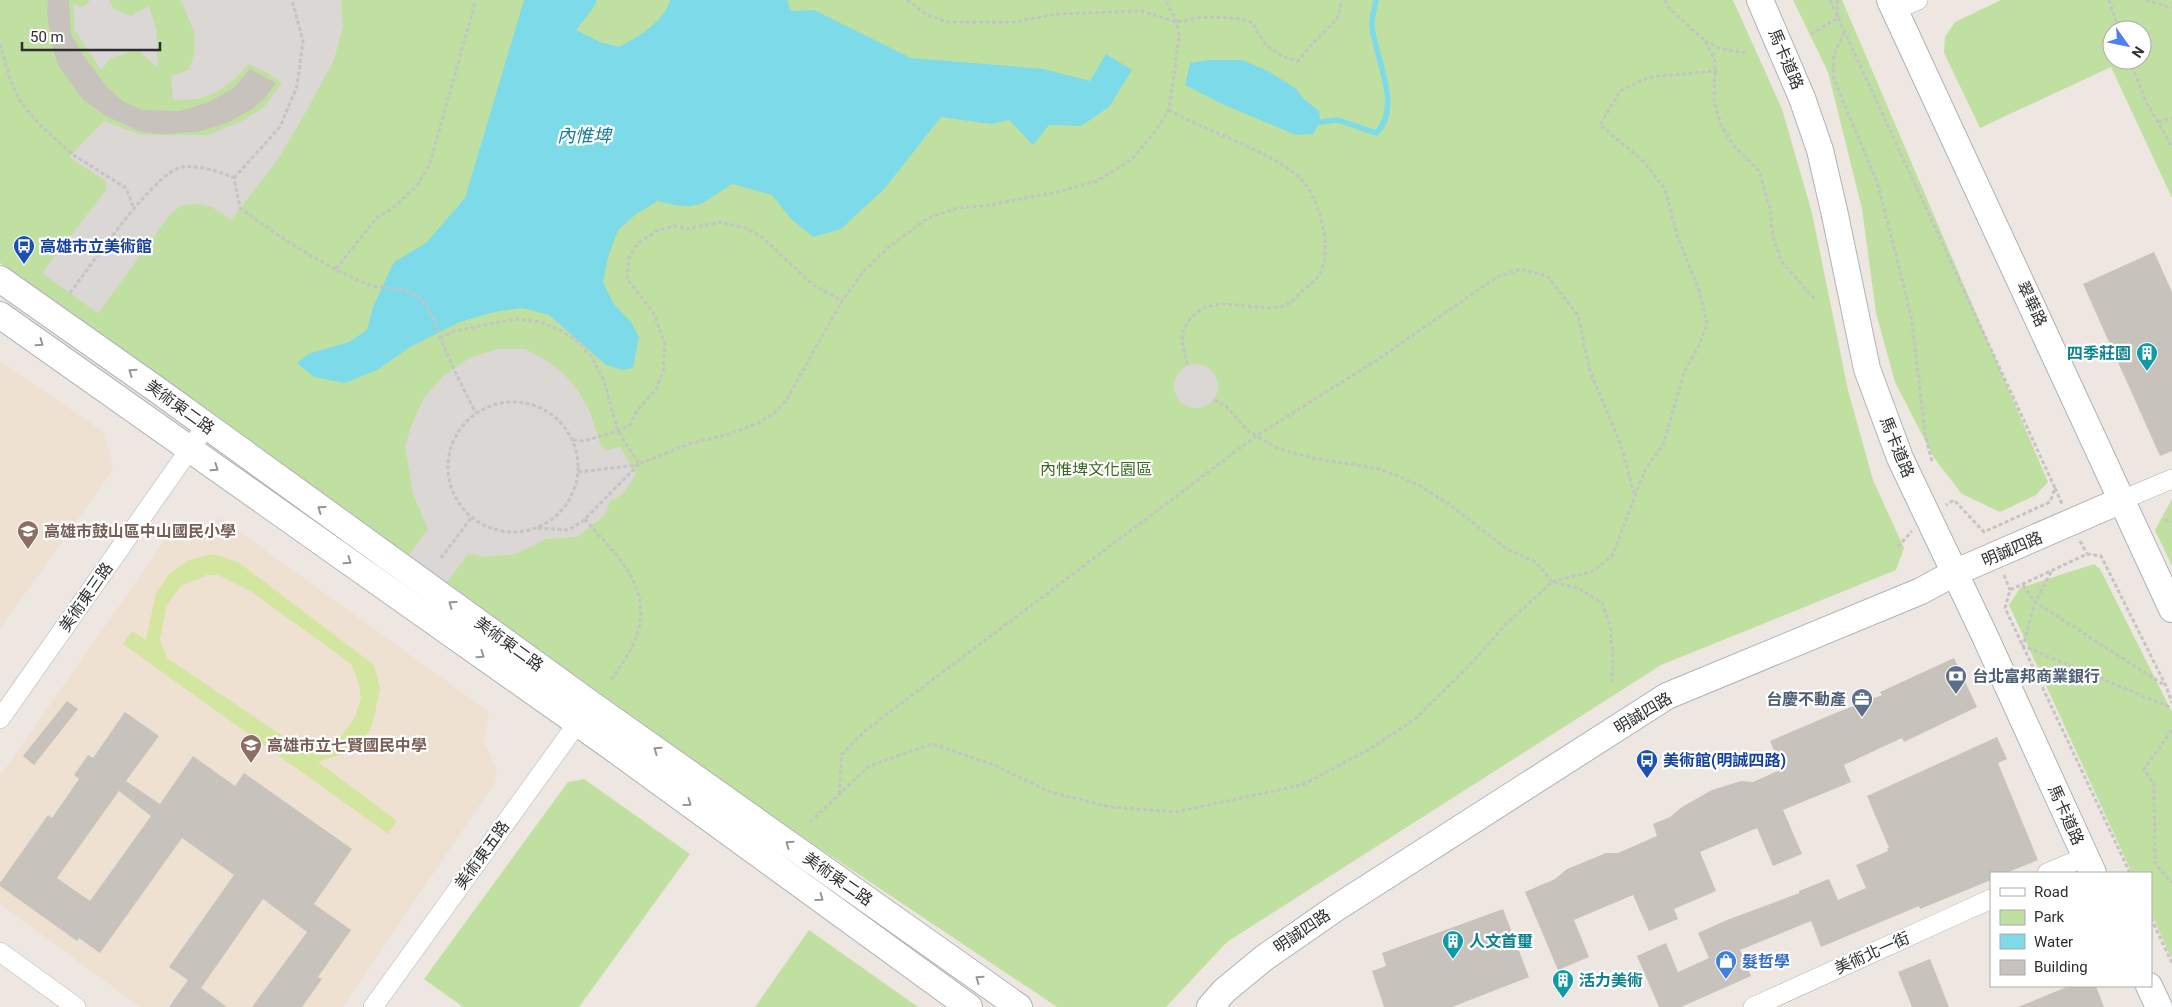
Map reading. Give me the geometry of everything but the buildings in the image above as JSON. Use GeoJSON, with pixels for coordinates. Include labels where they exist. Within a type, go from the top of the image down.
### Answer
{"type":"FeatureCollection","features":[{"type":"Feature","properties":{"kind":"street","name":"馬卡道路"},"geometry":{"type":"LineString","coordinates":[[1760,0],[1802,98],[1820,150],[1836,215],[1867,369],[1900,458],[2089,865]]}},
{"type":"Feature","properties":{"kind":"street","name":"翠華路"},"geometry":{"type":"LineString","coordinates":[[1901,3],[2172,609]]}},
{"type":"Feature","properties":{"kind":"street","name":"美術東二路"},"geometry":{"type":"LineString","coordinates":[[0,279],[206,426],[969,1007]]}},
{"type":"Feature","properties":{"kind":"street","name":"美術東二路"},"geometry":{"type":"LineString","coordinates":[[0,315],[190,451],[1019,1007]]}},
{"type":"Feature","properties":{"kind":"street","name":"美術東三路"},"geometry":{"type":"LineString","coordinates":[[0,719],[206,426]]}},
{"type":"Feature","properties":{"kind":"street"},"geometry":{"type":"LineString","coordinates":[[2122,500],[2172,479]]}},
{"type":"Feature","properties":{"kind":"street","name":"明誠四路"},"geometry":{"type":"LineString","coordinates":[[1210,1007],[1224,991],[1264,958],[1328,913],[1667,696],[1912,595],[1954,573],[2122,500]]}},
{"type":"Feature","properties":{"kind":"street","name":"美術東五路"},"geometry":{"type":"LineString","coordinates":[[373,1007],[584,714]]}},
{"type":"Feature","properties":{"kind":"street"},"geometry":{"type":"LineString","coordinates":[[2052,872],[2089,865]]}},
{"type":"Feature","properties":{"kind":"street","name":"美術北一街"},"geometry":{"type":"LineString","coordinates":[[1753,1007],[1990,899]]}},
{"type":"Feature","properties":{"kind":"street"},"geometry":{"type":"LineString","coordinates":[[0,952],[76,1007]]}},
{"type":"Feature","properties":{"kind":"street"},"geometry":{"type":"LineString","coordinates":[[2149,987],[2159,1007]]}},
{"type":"Feature","properties":{"kind":"path"},"geometry":{"type":"LineString","coordinates":[[234,178],[280,127],[297,86],[303,41],[292,0]]}},
{"type":"Feature","properties":{"kind":"path"},"geometry":{"type":"LineString","coordinates":[[336,269],[377,217],[392,209],[418,184],[429,166],[476,0]]}},
{"type":"Feature","properties":{"kind":"path"},"geometry":{"type":"LineString","coordinates":[[907,0],[927,14],[948,22],[1014,22],[1057,14],[1140,11],[1177,22],[1196,18],[1242,19],[1253,24],[1257,34],[1271,49],[1281,56],[1298,61],[1313,42],[1337,19],[1342,0]]}},
{"type":"Feature","properties":{"kind":"path"},"geometry":{"type":"LineString","coordinates":[[577,472],[639,464],[689,444],[758,423],[772,416],[786,401],[842,301],[864,271],[889,247],[928,218],[958,208],[1057,192],[1097,181],[1131,160],[1154,133],[1169,110],[1180,37],[1177,22],[1165,0]]}},
{"type":"Feature","properties":{"kind":"path"},"geometry":{"type":"LineString","coordinates":[[1665,0],[1668,6],[1705,41],[1721,50],[1747,53]]}},
{"type":"Feature","properties":{"kind":"path"},"geometry":{"type":"LineString","coordinates":[[1830,0],[2054,488],[2050,502],[1984,532],[1954,500]]}},
{"type":"Feature","properties":{"kind":"path"},"geometry":{"type":"LineString","coordinates":[[1837,0],[1838,18]]}},
{"type":"Feature","properties":{"kind":"path"},"geometry":{"type":"LineString","coordinates":[[2110,0],[2116,20]]}},
{"type":"Feature","properties":{"kind":"path"},"geometry":{"type":"LineString","coordinates":[[2146,0],[2172,8]]}},
{"type":"Feature","properties":{"kind":"path"},"geometry":{"type":"LineString","coordinates":[[1811,34],[1838,18]]}},
{"type":"Feature","properties":{"kind":"path"},"geometry":{"type":"LineString","coordinates":[[1844,31],[1834,55],[1834,77],[1877,182],[1901,274],[1912,322],[1925,434],[1932,462]]}},
{"type":"Feature","properties":{"kind":"path"},"geometry":{"type":"LineString","coordinates":[[1705,41],[1716,60],[1717,71],[1714,102],[1721,125],[1735,147],[1759,171],[1770,209],[1773,237],[1782,262],[1816,301]]}},
{"type":"Feature","properties":{"kind":"path"},"geometry":{"type":"LineString","coordinates":[[0,44],[10,79],[20,101],[39,124],[72,154],[126,188],[134,209]]}},
{"type":"Feature","properties":{"kind":"path"},"geometry":{"type":"LineString","coordinates":[[2134,70],[2146,102],[2172,147]]}},
{"type":"Feature","properties":{"kind":"path"},"geometry":{"type":"LineString","coordinates":[[810,822],[869,766],[932,744],[994,766],[1050,792],[1110,808],[1176,812],[1302,785],[1370,749],[1416,718],[1467,668],[1506,624],[1552,582],[1592,571],[1612,556],[1646,468],[1663,445],[1684,373],[1699,346],[1707,323],[1699,290],[1678,238],[1665,189],[1644,162],[1600,125],[1620,91],[1649,77],[1717,71]]}},
{"type":"Feature","properties":{"kind":"path"},"geometry":{"type":"LineString","coordinates":[[1169,110],[1190,122],[1262,153],[1299,176],[1315,198],[1323,230],[1325,248],[1319,276],[1286,306],[1260,307],[1223,304],[1208,306],[1190,320],[1181,341],[1187,366]]}},
{"type":"Feature","properties":{"kind":"path"},"geometry":{"type":"LineString","coordinates":[[2158,122],[2172,118]]}},
{"type":"Feature","properties":{"kind":"path"},"geometry":{"type":"LineString","coordinates":[[70,293],[154,185],[180,167],[217,170],[234,178]]}},
{"type":"Feature","properties":{"kind":"path"},"geometry":{"type":"LineString","coordinates":[[234,178],[240,208],[288,242],[366,284],[388,290],[408,290],[418,296],[427,307],[476,413]]}},
{"type":"Feature","properties":{"kind":"path"},"geometry":{"type":"LineString","coordinates":[[573,440],[584,441],[618,431],[630,424],[636,412],[656,389],[663,372],[665,344],[653,312],[627,279],[629,258],[638,243],[656,232],[674,226],[688,229],[721,222],[745,228],[760,236],[812,284],[842,301]]}},
{"type":"Feature","properties":{"kind":"path"},"geometry":{"type":"LineString","coordinates":[[839,794],[842,754],[866,730],[1256,436],[1376,360],[1497,277],[1521,269],[1547,276],[1578,315],[1590,371],[1620,444],[1635,494]]}},
{"type":"Feature","properties":{"kind":"path"},"geometry":{"type":"LineString","coordinates":[[440,338],[454,331],[516,319],[540,322],[560,330],[578,342],[591,356],[604,381],[618,431],[639,464]]}},
{"type":"Feature","properties":{"kind":"path"},"geometry":{"type":"LineString","coordinates":[[1214,400],[1226,406],[1248,431],[1279,449],[1313,458],[1380,469],[1417,484],[1507,549],[1536,562],[1552,582],[1578,588],[1602,603],[1610,625],[1613,658],[1612,681]]}},
{"type":"Feature","properties":{"kind":"path"},"geometry":{"type":"LineString","coordinates":[[538,528],[556,516],[569,501],[577,481],[578,461],[573,440],[563,424],[548,412],[531,404],[512,402],[493,404],[476,413],[461,427],[451,445],[447,464],[449,484],[458,503],[471,518],[486,527],[503,532],[521,532],[538,528],[568,530],[585,519],[639,464]]}},
{"type":"Feature","properties":{"kind":"path"},"geometry":{"type":"LineString","coordinates":[[441,558],[471,518]]}},
{"type":"Feature","properties":{"kind":"path"},"geometry":{"type":"LineString","coordinates":[[585,519],[629,571],[640,596],[640,618],[632,646],[611,680]]}},
{"type":"Feature","properties":{"kind":"path"},"geometry":{"type":"LineString","coordinates":[[2165,520],[2172,522]]}},
{"type":"Feature","properties":{"kind":"path"},"geometry":{"type":"LineString","coordinates":[[2130,872],[2004,608],[2010,590],[2087,554],[2102,556],[2166,686],[2172,703]]}},
{"type":"Feature","properties":{"kind":"path"},"geometry":{"type":"LineString","coordinates":[[2023,646],[2035,602],[2051,571]]}},
{"type":"Feature","properties":{"kind":"path"},"geometry":{"type":"LineString","coordinates":[[2023,585],[2035,602],[2166,686]]}},
{"type":"Feature","properties":{"kind":"path"},"geometry":{"type":"LineString","coordinates":[[2023,646],[2172,708]]}},
{"type":"Feature","properties":{"kind":"path"},"geometry":{"type":"LineString","coordinates":[[2172,730],[2144,769],[2154,785],[2155,864],[2172,883]]}},
{"type":"Feature","properties":{"kind":"path"},"geometry":{"type":"LineString","coordinates":[[2152,920],[2172,963]]}},
{"type":"Feature","properties":{"kind":"shaded area"},"geometry":{"type":"Polygon","coordinates":[[[90,0],[109,0],[113,8],[131,16],[149,6],[156,28],[158,68],[137,49],[111,58],[101,70],[75,30],[73,4],[80,7],[85,6],[90,0]]]}},
{"type":"Feature","properties":{"kind":"shaded area"},"geometry":{"type":"Polygon","coordinates":[[[181,0],[341,0],[343,26],[333,62],[303,117],[276,162],[231,220],[212,207],[197,204],[183,205],[172,212],[98,313],[42,273],[106,190],[106,181],[69,157],[104,121],[141,135],[208,135],[242,121],[263,108],[282,83],[266,72],[248,64],[237,77],[215,93],[198,99],[173,100],[171,76],[189,70],[194,54],[195,34],[181,0]]]}},
{"type":"Feature","properties":{"kind":"shaded area"},"geometry":{"type":"Polygon","coordinates":[[[498,349],[525,349],[544,359],[563,373],[577,389],[590,412],[601,447],[607,450],[620,447],[636,474],[623,494],[610,501],[605,515],[577,537],[546,539],[516,554],[485,557],[469,553],[446,583],[408,556],[428,529],[413,494],[405,446],[412,424],[424,398],[442,377],[471,357],[498,349]]]}},
{"type":"Feature","properties":{"kind":"shaded area","name":"高雄市鼓山區中山國民小學"},"geometry":{"type":"Polygon","coordinates":[[[0,361],[105,433],[113,470],[0,629],[0,361]]]}},
{"type":"Feature","properties":{"kind":"shaded area"},"geometry":{"type":"Polygon","coordinates":[[[1200,364],[1212,370],[1217,377],[1217,395],[1212,402],[1205,407],[1192,408],[1184,405],[1177,398],[1174,382],[1177,374],[1184,367],[1200,364]]]}},
{"type":"Feature","properties":{"kind":"shaded area","name":"高雄市立七賢國民中學"},"geometry":{"type":"Polygon","coordinates":[[[221,518],[489,712],[484,741],[497,771],[494,784],[343,1007],[140,1007],[0,904],[0,776],[170,533],[182,529],[190,532],[206,527],[221,518]]]}},
{"type":"Feature","properties":{"kind":"green space","name":"內惟埤文化園區"},"geometry":{"type":"Polygon","coordinates":[[[0,0],[1733,0],[1782,109],[1812,213],[1848,390],[1873,480],[1904,548],[1896,570],[1661,665],[1227,942],[1166,1007],[1057,1007],[758,807],[0,263],[0,0]]]}},
{"type":"Feature","properties":{"kind":"green space"},"geometry":{"type":"Polygon","coordinates":[[[1793,0],[1842,0],[2048,482],[2036,495],[2000,512],[1962,494],[1934,458],[1895,382],[1876,313],[1862,209],[1828,72],[1793,0]]]}},
{"type":"Feature","properties":{"kind":"green space"},"geometry":{"type":"Polygon","coordinates":[[[2001,0],[2172,0],[2172,198],[2112,70],[2152,70],[2152,20],[2102,20],[2102,70],[2105,70],[1980,128],[1944,53],[1945,37],[1955,22],[2001,0]]]}},
{"type":"Feature","properties":{"kind":"green space"},"geometry":{"type":"Polygon","coordinates":[[[2172,499],[2172,566],[2155,530],[2172,499]]]}},
{"type":"Feature","properties":{"kind":"green space"},"geometry":{"type":"Polygon","coordinates":[[[213,554],[238,562],[374,665],[380,688],[369,732],[342,754],[318,762],[397,821],[388,834],[123,644],[132,631],[146,640],[156,593],[169,574],[189,560],[213,554]],[[207,575],[181,586],[166,606],[160,640],[167,658],[299,747],[323,745],[340,738],[355,717],[361,698],[359,684],[351,664],[252,592],[218,575],[207,575]]]}},
{"type":"Feature","properties":{"kind":"green space"},"geometry":{"type":"Polygon","coordinates":[[[2094,564],[2100,569],[2172,712],[2172,959],[2152,915],[2152,872],[2132,872],[2009,605],[2020,588],[2094,564]]]}},
{"type":"Feature","properties":{"kind":"green space"},"geometry":{"type":"Polygon","coordinates":[[[584,779],[690,854],[579,1007],[463,1007],[424,979],[568,782],[584,779]]]}},
{"type":"Feature","properties":{"kind":"green space"},"geometry":{"type":"Polygon","coordinates":[[[809,930],[918,1007],[755,1007],[809,930]]]}},
{"type":"Feature","properties":{"kind":"water","name":"內惟埤"},"geometry":{"type":"Polygon","coordinates":[[[524,0],[597,0],[594,7],[576,30],[600,42],[619,47],[642,34],[656,22],[667,8],[670,0],[787,0],[791,11],[814,10],[911,58],[1044,69],[1090,81],[1106,54],[1132,70],[1109,107],[1081,126],[1049,125],[1033,145],[1009,120],[991,124],[941,117],[885,188],[841,229],[813,237],[791,219],[772,195],[732,184],[705,202],[691,206],[682,206],[658,201],[636,214],[618,230],[608,257],[603,282],[613,303],[631,322],[639,337],[633,368],[622,370],[606,365],[549,315],[523,308],[494,312],[460,322],[410,347],[377,370],[345,383],[314,377],[297,363],[308,354],[349,342],[367,330],[373,307],[394,262],[426,243],[465,198],[524,0]]]}},
{"type":"Feature","properties":{"kind":"water"},"geometry":{"type":"Polygon","coordinates":[[[1208,60],[1242,60],[1268,71],[1295,88],[1304,99],[1319,111],[1320,122],[1313,134],[1296,135],[1222,104],[1185,85],[1190,63],[1208,60]]]}},
{"type":"Feature","properties":{"kind":"waterway"},"geometry":{"type":"LineString","coordinates":[[1320,122],[1338,120],[1376,133],[1384,122],[1387,110],[1387,96],[1372,27],[1376,0]]}},
{"type":"Feature","properties":{"kind":"place","name":"高雄市立美術館"},"geometry":{"type":"Point","coordinates":[24,265]}},
{"type":"Feature","properties":{"kind":"place","name":"四季莊園"},"geometry":{"type":"Point","coordinates":[2147,372]}},
{"type":"Feature","properties":{"kind":"place","name":"高雄市鼓山區中山國民小學"},"geometry":{"type":"Point","coordinates":[28,550]}},
{"type":"Feature","properties":{"kind":"place","name":"台北富邦商業銀行"},"geometry":{"type":"Point","coordinates":[1956,695]}},
{"type":"Feature","properties":{"kind":"place","name":"台慶不動產"},"geometry":{"type":"Point","coordinates":[1862,718]}},
{"type":"Feature","properties":{"kind":"place","name":"高雄市立七賢國民中學"},"geometry":{"type":"Point","coordinates":[251,764]}},
{"type":"Feature","properties":{"kind":"place","name":"美術館(明誠四路)"},"geometry":{"type":"Point","coordinates":[1647,779]}},
{"type":"Feature","properties":{"kind":"place","name":"人文首璽"},"geometry":{"type":"Point","coordinates":[1453,960]}},
{"type":"Feature","properties":{"kind":"place","name":"髮哲學"},"geometry":{"type":"Point","coordinates":[1726,980]}},
{"type":"Feature","properties":{"kind":"place","name":"活力美術"},"geometry":{"type":"Point","coordinates":[1563,999]}}]}
